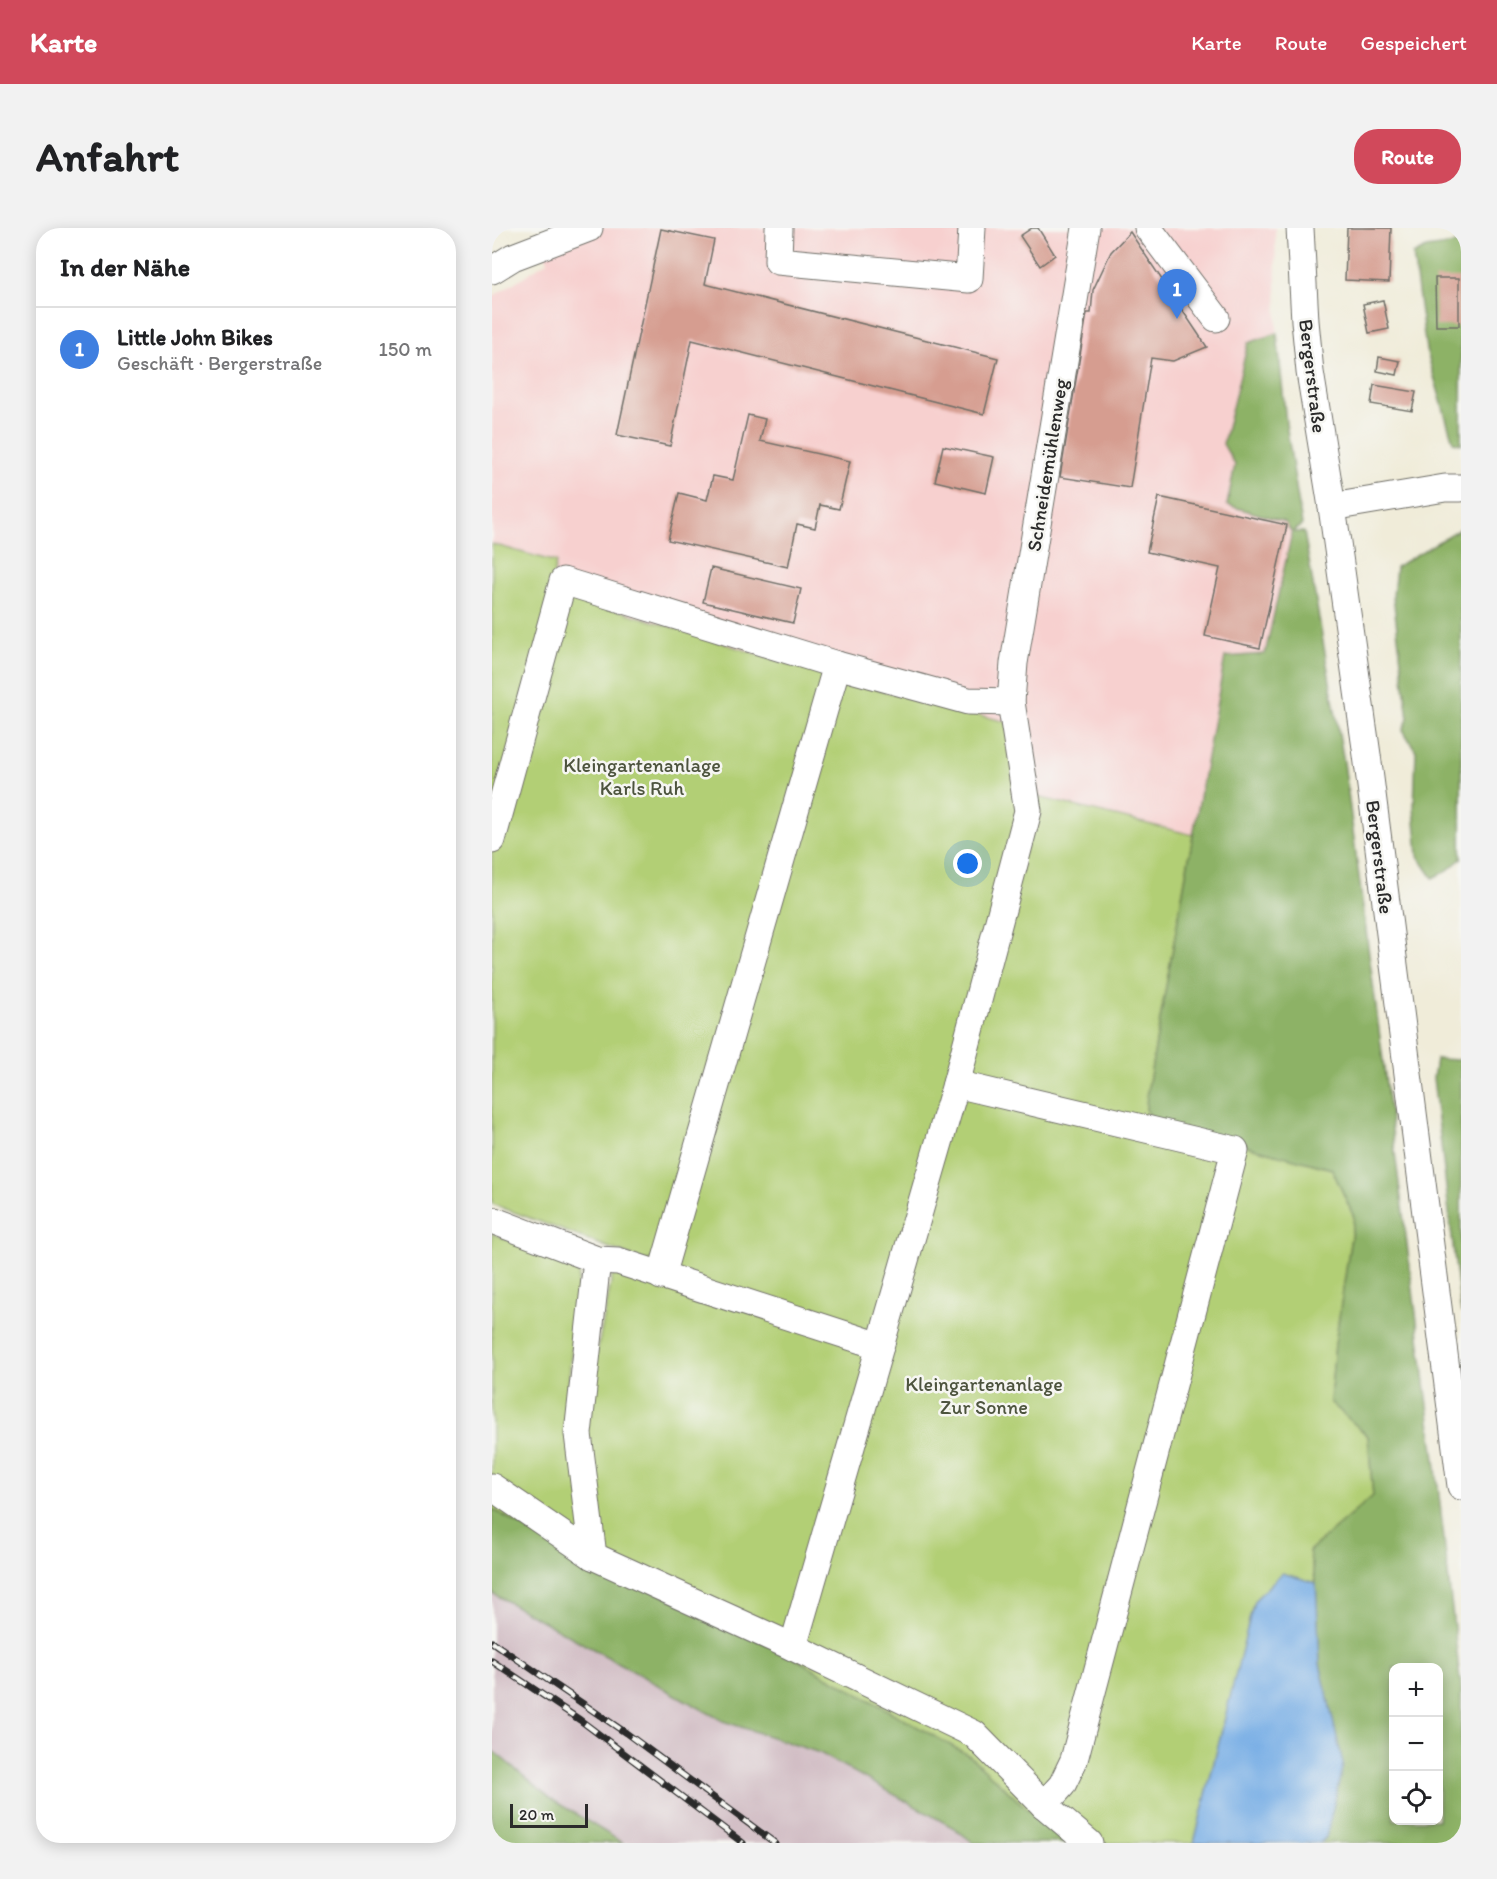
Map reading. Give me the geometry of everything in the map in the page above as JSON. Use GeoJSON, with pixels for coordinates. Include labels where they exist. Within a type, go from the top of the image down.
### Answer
{"type":"FeatureCollection","features":[{"type":"Feature","properties":{"kind":"street"},"geometry":{"type":"LineString","coordinates":[[492,270],[513,257],[589,228]]}},
{"type":"Feature","properties":{"kind":"street"},"geometry":{"type":"LineString","coordinates":[[779,228],[777,261],[969,279],[972,228]]}},
{"type":"Feature","properties":{"kind":"street","name":"Schneidemühlenweg"},"geometry":{"type":"LineString","coordinates":[[793,1647],[956,1084],[1028,811],[1011,702],[1014,663],[1086,228]]}},
{"type":"Feature","properties":{"kind":"street"},"geometry":{"type":"LineString","coordinates":[[1148,228],[1216,318]]}},
{"type":"Feature","properties":{"kind":"street","name":"Bergerstraße"},"geometry":{"type":"LineString","coordinates":[[1300,228],[1309,362],[1370,778],[1461,1486]]}},
{"type":"Feature","properties":{"kind":"street"},"geometry":{"type":"LineString","coordinates":[[1332,507],[1445,488],[1461,488]]}},
{"type":"Feature","properties":{"kind":"street"},"geometry":{"type":"LineString","coordinates":[[492,840],[563,581],[837,665],[968,701],[1011,702]]}},
{"type":"Feature","properties":{"kind":"street"},"geometry":{"type":"LineString","coordinates":[[661,1276],[837,665]]}},
{"type":"Feature","properties":{"kind":"street"},"geometry":{"type":"LineString","coordinates":[[956,1084],[1235,1150],[1074,1760],[1062,1785],[1044,1805]]}},
{"type":"Feature","properties":{"kind":"street"},"geometry":{"type":"LineString","coordinates":[[492,1220],[597,1260],[618,1261],[880,1346]]}},
{"type":"Feature","properties":{"kind":"street"},"geometry":{"type":"LineString","coordinates":[[593,1556],[578,1434],[597,1260]]}},
{"type":"Feature","properties":{"kind":"street"},"geometry":{"type":"LineString","coordinates":[[492,1487],[593,1556],[793,1647],[974,1734],[1044,1805],[1089,1843]]}},
{"type":"Feature","properties":{"kind":"shaded area"},"geometry":{"type":"Polygon","coordinates":[[[589,228],[1275,228],[1277,333],[1248,343],[1223,444],[1235,465],[1228,505],[1285,522],[1292,532],[1265,654],[1225,657],[1193,835],[1017,792],[841,680],[550,589],[555,562],[492,544],[492,297],[548,261],[542,246],[589,228]]]}},
{"type":"Feature","properties":{"kind":"shaded area"},"geometry":{"type":"Polygon","coordinates":[[[492,1593],[723,1721],[820,1753],[954,1828],[974,1843],[623,1843],[553,1800],[492,1750],[492,1593]]]}},
{"type":"Feature","properties":{"kind":"green space"},"geometry":{"type":"Polygon","coordinates":[[[1461,243],[1461,444],[1453,442],[1426,349],[1413,255],[1426,248],[1461,243]]]}},
{"type":"Feature","properties":{"kind":"green space"},"geometry":{"type":"Polygon","coordinates":[[[1277,333],[1286,423],[1302,525],[1293,532],[1304,532],[1344,762],[1434,1451],[1461,1688],[1461,1843],[1320,1843],[1326,1837],[1343,1764],[1320,1664],[1316,1583],[1309,1551],[1373,1496],[1368,1436],[1330,1402],[1335,1344],[1354,1217],[1332,1169],[1156,1122],[1146,1110],[1147,1093],[1225,657],[1265,654],[1292,533],[1285,522],[1227,505],[1235,465],[1223,444],[1248,343],[1277,333]]]}},
{"type":"Feature","properties":{"kind":"green space"},"geometry":{"type":"Polygon","coordinates":[[[1461,528],[1461,859],[1448,870],[1433,878],[1418,856],[1414,808],[1416,751],[1403,730],[1408,718],[1393,596],[1396,567],[1461,528]]]}},
{"type":"Feature","properties":{"kind":"green space","name":"Kleingartenanlage Karls Ruh"},"geometry":{"type":"Polygon","coordinates":[[[492,544],[556,562],[551,589],[827,676],[664,1243],[650,1263],[492,1204],[492,544]]]}},
{"type":"Feature","properties":{"kind":"green space","name":"Kleingartenanlage Zur Sonne"},"geometry":{"type":"Polygon","coordinates":[[[841,680],[1007,722],[1017,792],[1193,835],[1147,1093],[1146,1110],[1227,1140],[1332,1169],[1354,1217],[1335,1344],[1330,1402],[1368,1436],[1373,1496],[1309,1551],[1316,1583],[1282,1573],[1254,1601],[1194,1843],[1064,1843],[970,1756],[785,1653],[545,1540],[492,1509],[492,1233],[579,1272],[564,1430],[587,1401],[614,1268],[676,1253],[841,680]]]}},
{"type":"Feature","properties":{"kind":"green space"},"geometry":{"type":"Polygon","coordinates":[[[1436,1059],[1461,1060],[1461,1313],[1433,1078],[1436,1059]]]}},
{"type":"Feature","properties":{"kind":"green space"},"geometry":{"type":"Polygon","coordinates":[[[492,1509],[545,1540],[785,1653],[970,1756],[1064,1843],[974,1843],[954,1828],[820,1753],[723,1721],[492,1593],[492,1509]]]}},
{"type":"Feature","properties":{"kind":"green space"},"geometry":{"type":"Polygon","coordinates":[[[492,1750],[553,1800],[623,1843],[492,1843],[492,1750]]]}},
{"type":"Feature","properties":{"kind":"water"},"geometry":{"type":"Polygon","coordinates":[[[1282,1573],[1316,1583],[1320,1664],[1343,1764],[1326,1837],[1320,1843],[1194,1843],[1254,1601],[1282,1573]]]}},
{"type":"Feature","properties":{"kind":"building"},"geometry":{"type":"Polygon","coordinates":[[[1032,228],[1038,228],[1055,255],[1040,266],[1020,236],[1032,228]]]}},
{"type":"Feature","properties":{"kind":"building"},"geometry":{"type":"Polygon","coordinates":[[[1347,228],[1391,228],[1389,282],[1345,280],[1347,228]]]}},
{"type":"Feature","properties":{"kind":"building"},"geometry":{"type":"Polygon","coordinates":[[[661,229],[714,240],[705,284],[998,358],[984,414],[692,340],[670,446],[617,435],[661,229]]]}},
{"type":"Feature","properties":{"kind":"building"},"geometry":{"type":"Polygon","coordinates":[[[1130,232],[1207,347],[1173,361],[1151,358],[1130,488],[1060,477],[1087,313],[1091,313],[1093,290],[1111,252],[1130,232]]]}},
{"type":"Feature","properties":{"kind":"building"},"geometry":{"type":"Polygon","coordinates":[[[1435,278],[1459,278],[1459,326],[1436,326],[1435,278]]]}},
{"type":"Feature","properties":{"kind":"building"},"geometry":{"type":"Polygon","coordinates":[[[1383,300],[1389,329],[1369,333],[1363,304],[1383,300]]]}},
{"type":"Feature","properties":{"kind":"building"},"geometry":{"type":"Polygon","coordinates":[[[1379,357],[1400,361],[1397,375],[1377,371],[1379,357]]]}},
{"type":"Feature","properties":{"kind":"building"},"geometry":{"type":"Polygon","coordinates":[[[1374,385],[1416,392],[1412,411],[1371,404],[1374,385]]]}},
{"type":"Feature","properties":{"kind":"building"},"geometry":{"type":"Polygon","coordinates":[[[748,415],[765,419],[760,441],[850,461],[839,509],[820,505],[815,528],[797,524],[788,567],[668,540],[679,493],[707,500],[713,476],[733,480],[748,415]]]}},
{"type":"Feature","properties":{"kind":"building"},"geometry":{"type":"Polygon","coordinates":[[[943,446],[994,457],[986,493],[935,481],[943,446]]]}},
{"type":"Feature","properties":{"kind":"building"},"geometry":{"type":"Polygon","coordinates":[[[1159,497],[1287,525],[1260,648],[1205,636],[1220,568],[1147,552],[1159,497]]]}},
{"type":"Feature","properties":{"kind":"building"},"geometry":{"type":"Polygon","coordinates":[[[711,568],[801,589],[793,623],[703,602],[711,568]]]}},
{"type":"Feature","properties":{"kind":"railway"},"geometry":{"type":"LineString","coordinates":[[492,1642],[626,1733],[775,1843]]}},
{"type":"Feature","properties":{"kind":"railway"},"geometry":{"type":"LineString","coordinates":[[492,1661],[580,1720],[743,1843]]}},
{"type":"Feature","properties":{"kind":"place","name":"Little John Bikes"},"geometry":{"type":"Point","coordinates":[1177,319]}}]}
